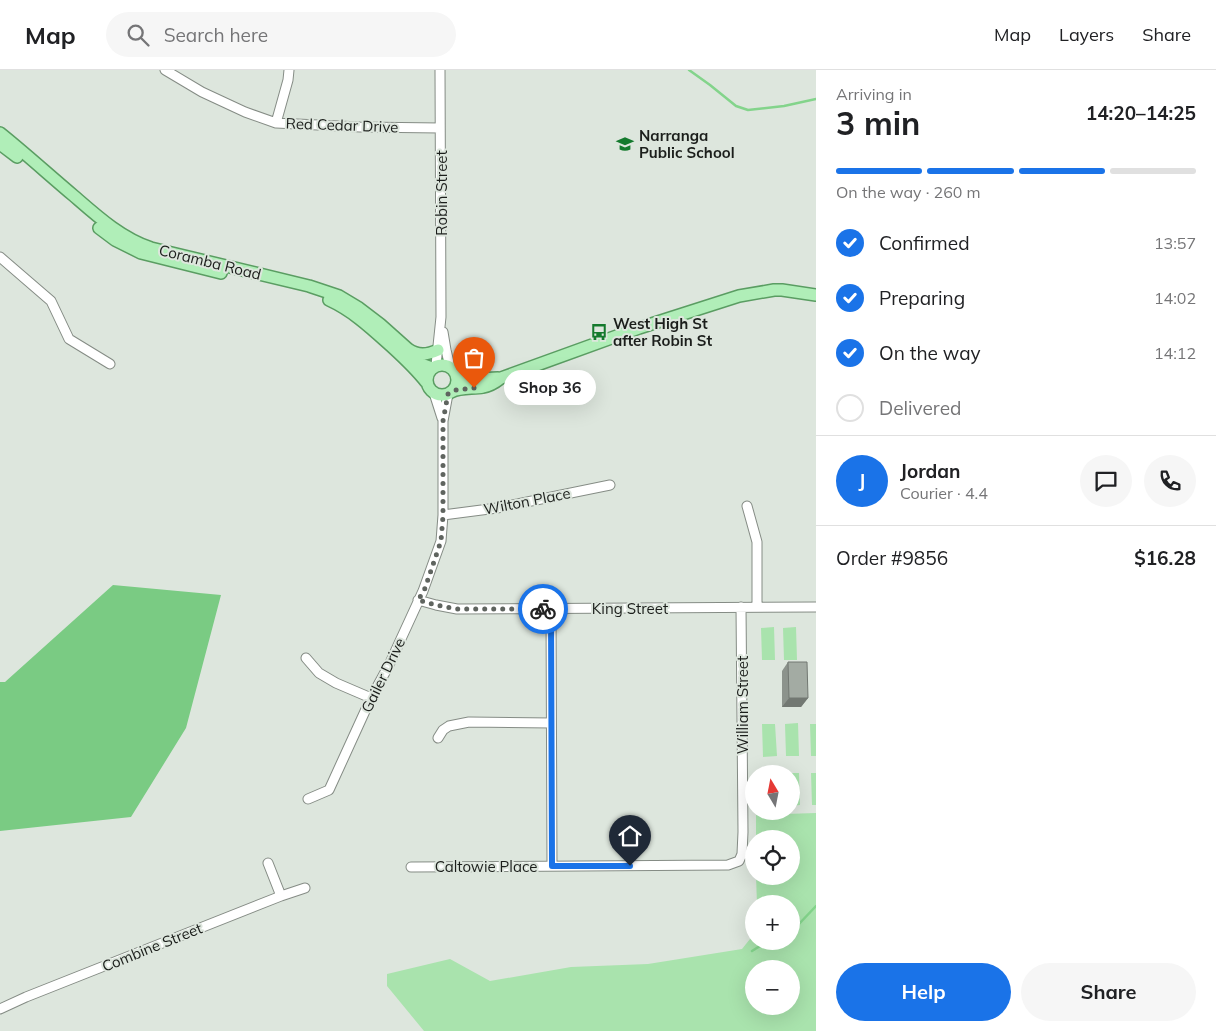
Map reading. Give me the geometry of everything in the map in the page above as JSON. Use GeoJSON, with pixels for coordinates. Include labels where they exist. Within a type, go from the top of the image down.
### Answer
{"type":"FeatureCollection","features":[{"type":"Feature","properties":{"kind":"main road","name":"Coramba Road"},"geometry":{"type":"LineString","coordinates":[[0,133],[112,228],[139,244],[329,292],[360,308],[408,349],[418,363],[434,367]]}},
{"type":"Feature","properties":{"kind":"main road","name":"Coramba Road"},"geometry":{"type":"LineString","coordinates":[[0,144],[92,222],[122,244],[155,257],[328,300],[366,323],[418,371],[426,382]]}},
{"type":"Feature","properties":{"kind":"main road"},"geometry":{"type":"LineString","coordinates":[[457,378],[476,380],[501,378],[639,328],[739,296],[774,290],[816,295]]}},
{"type":"Feature","properties":{"kind":"main road"},"geometry":{"type":"LineString","coordinates":[[408,349],[419,354],[438,350]]}},
{"type":"Feature","properties":{"kind":"main road"},"geometry":{"type":"LineString","coordinates":[[450,393],[456,386],[456,373],[450,367],[441,364],[434,367],[428,372],[426,382],[434,393],[439,395],[450,393],[456,390],[485,387],[501,378]]}},
{"type":"Feature","properties":{"kind":"street","name":"Red Cedar Drive"},"geometry":{"type":"LineString","coordinates":[[165,70],[202,92],[245,112],[276,123],[440,128]]}},
{"type":"Feature","properties":{"kind":"street"},"geometry":{"type":"LineString","coordinates":[[276,123],[289,70]]}},
{"type":"Feature","properties":{"kind":"street","name":"Robin Street"},"geometry":{"type":"LineString","coordinates":[[434,367],[438,350],[441,317],[440,70]]}},
{"type":"Feature","properties":{"kind":"street"},"geometry":{"type":"LineString","coordinates":[[0,257],[52,300],[69,339],[110,364]]}},
{"type":"Feature","properties":{"kind":"street","name":"Robin Street"},"geometry":{"type":"LineString","coordinates":[[441,317],[450,367]]}},
{"type":"Feature","properties":{"kind":"street"},"geometry":{"type":"LineString","coordinates":[[434,393],[443,421]]}},
{"type":"Feature","properties":{"kind":"street"},"geometry":{"type":"LineString","coordinates":[[418,600],[424,591],[441,541],[443,516],[443,421],[450,393]]}},
{"type":"Feature","properties":{"kind":"street","name":"Wilton Place"},"geometry":{"type":"LineString","coordinates":[[443,516],[497,508],[610,485]]}},
{"type":"Feature","properties":{"kind":"street"},"geometry":{"type":"LineString","coordinates":[[747,506],[757,542],[757,607]]}},
{"type":"Feature","properties":{"kind":"street","name":"King Street"},"geometry":{"type":"LineString","coordinates":[[418,600],[457,609],[816,607]]}},
{"type":"Feature","properties":{"kind":"street","name":"Gailer Drive"},"geometry":{"type":"LineString","coordinates":[[308,799],[329,790],[418,600]]}},
{"type":"Feature","properties":{"kind":"street","name":"William Street"},"geometry":{"type":"LineString","coordinates":[[739,861],[742,854],[743,832],[742,607]]}},
{"type":"Feature","properties":{"kind":"street"},"geometry":{"type":"LineString","coordinates":[[551,609],[552,866]]}},
{"type":"Feature","properties":{"kind":"street"},"geometry":{"type":"LineString","coordinates":[[306,658],[319,673],[336,683],[371,698]]}},
{"type":"Feature","properties":{"kind":"street"},"geometry":{"type":"LineString","coordinates":[[438,738],[443,730],[449,726],[469,722],[551,723]]}},
{"type":"Feature","properties":{"kind":"street","name":"Caltowie Place"},"geometry":{"type":"LineString","coordinates":[[411,866],[728,866],[739,861]]}},
{"type":"Feature","properties":{"kind":"street"},"geometry":{"type":"LineString","coordinates":[[268,863],[281,896]]}},
{"type":"Feature","properties":{"kind":"street","name":"Combine Street"},"geometry":{"type":"LineString","coordinates":[[0,1009],[26,997],[305,888]]}},
{"type":"Feature","properties":{"kind":"green space"},"geometry":{"type":"Polygon","coordinates":[[[113,585],[221,595],[186,728],[131,817],[0,831],[0,682],[5,682],[113,585]]]}},
{"type":"Feature","properties":{"kind":"green space"},"geometry":{"type":"Polygon","coordinates":[[[774,627],[775,660],[762,660],[761,628],[774,627]]]}},
{"type":"Feature","properties":{"kind":"green space"},"geometry":{"type":"Polygon","coordinates":[[[796,627],[797,660],[784,660],[783,628],[796,627]]]}},
{"type":"Feature","properties":{"kind":"green space"},"geometry":{"type":"Polygon","coordinates":[[[798,723],[799,756],[786,756],[785,724],[798,723]]]}},
{"type":"Feature","properties":{"kind":"green space"},"geometry":{"type":"Polygon","coordinates":[[[762,724],[775,724],[777,756],[763,757],[762,724]]]}},
{"type":"Feature","properties":{"kind":"green space"},"geometry":{"type":"Polygon","coordinates":[[[810,724],[816,724],[816,756],[811,756],[810,724]]]}},
{"type":"Feature","properties":{"kind":"green space"},"geometry":{"type":"Polygon","coordinates":[[[811,773],[816,773],[816,805],[812,805],[811,773]]]}},
{"type":"Feature","properties":{"kind":"green space"},"geometry":{"type":"Polygon","coordinates":[[[816,813],[816,1031],[424,1031],[387,986],[387,974],[450,959],[490,981],[571,967],[648,964],[742,949],[745,945],[745,950],[800,950],[800,895],[757,895],[756,885],[800,885],[800,830],[756,830],[756,820],[800,820],[800,814],[816,813]]]}},
{"type":"Feature","properties":{"kind":"building"},"geometry":{"type":"Polygon","coordinates":[[[788,662],[807,662],[808,698],[789,698],[788,662]]]}},
{"type":"Feature","properties":{"kind":"waterway"},"geometry":{"type":"LineString","coordinates":[[689,70],[736,106],[748,110],[784,106],[816,99]]}},
{"type":"Feature","properties":{"kind":"waterway"},"geometry":{"type":"LineString","coordinates":[[800,923],[816,906]]}},
{"type":"Feature","properties":{"kind":"way so far"},"geometry":{"type":"LineString","coordinates":[[474,388],[456,390],[448,394],[443,421],[443,516],[441,541],[424,591],[418,600],[457,609],[543,609]]}},
{"type":"Feature","properties":{"kind":"place","name":"Narranga Public School"},"geometry":{"type":"Point","coordinates":[625,144]}},
{"type":"Feature","properties":{"kind":"place","name":"West High St after Robin St"},"geometry":{"type":"Point","coordinates":[599,332]}},
{"type":"Feature","properties":{"kind":"place","name":"Shop 36"},"geometry":{"type":"Point","coordinates":[474,388]}},
{"type":"Feature","properties":{"kind":"route"},"geometry":{"type":"LineString","coordinates":[[543,609],[551,609],[552,866],[630,866]]}}]}
